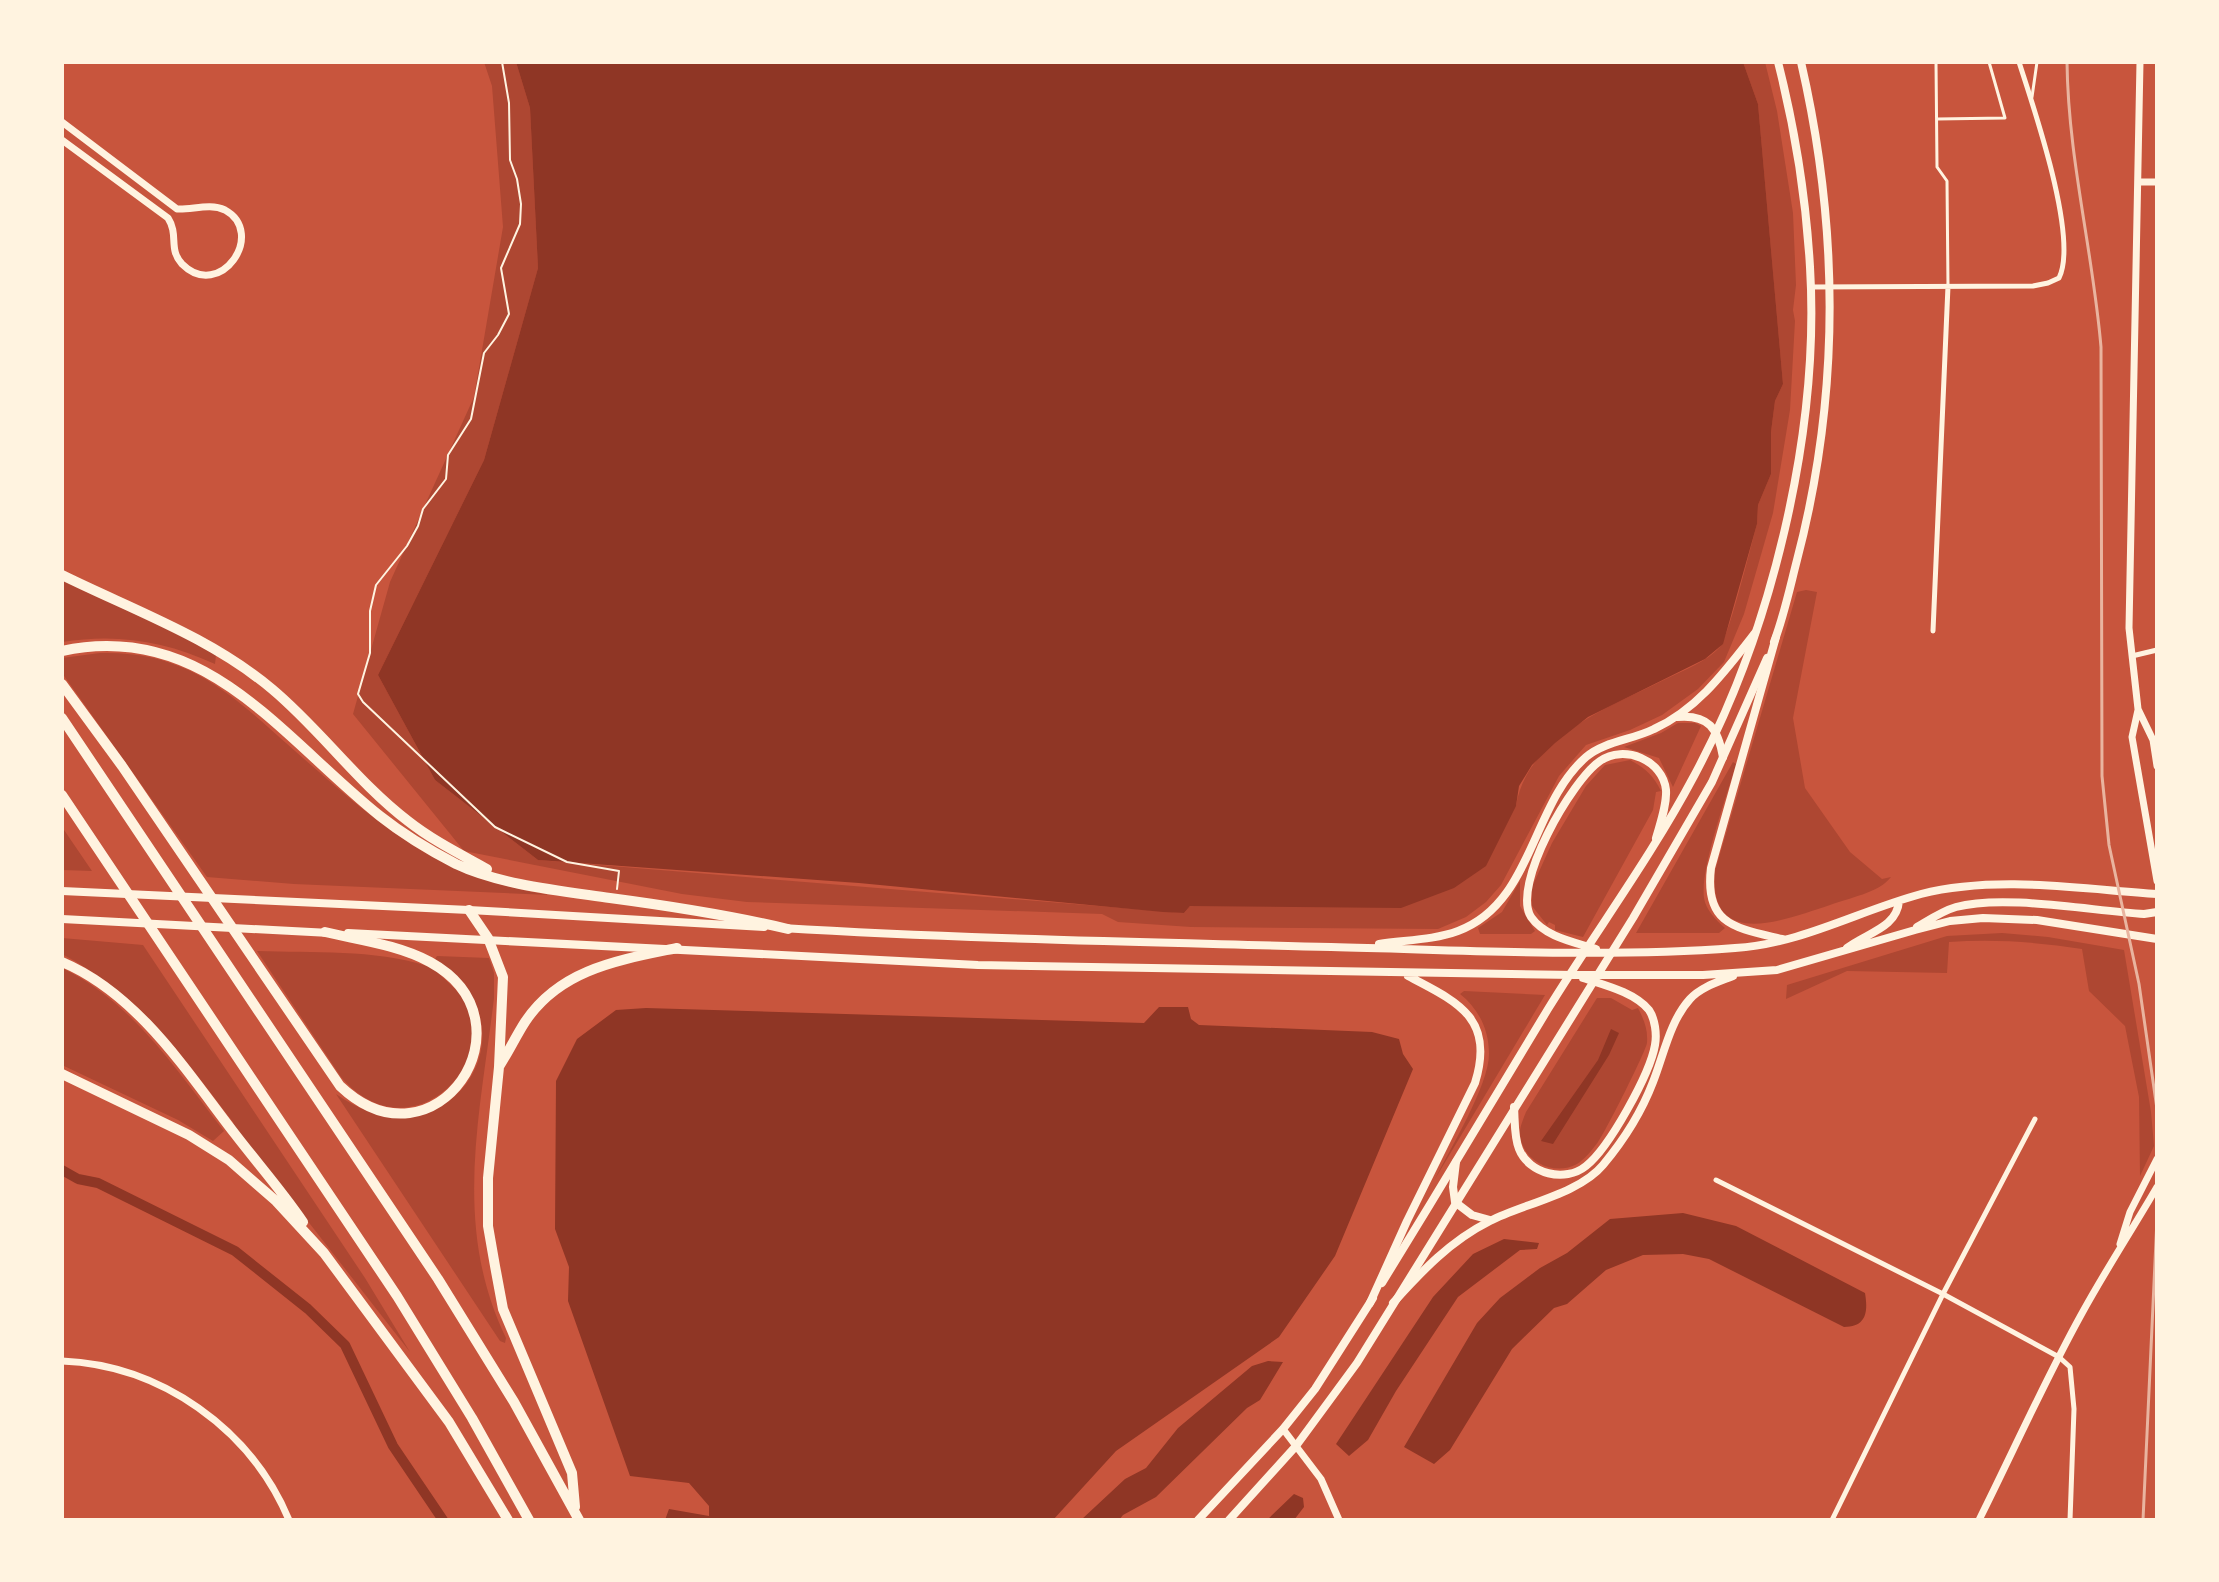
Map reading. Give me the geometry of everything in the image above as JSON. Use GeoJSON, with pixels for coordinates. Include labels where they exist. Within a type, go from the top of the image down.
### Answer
{"type":"FeatureCollection","features":[{"type":"Feature","properties":{"kind":"highway"},"geometry":{"type":"LineString","coordinates":[[62,575],[202,641],[238,664],[272,690],[406,820],[502,878]]}},
{"type":"Feature","properties":{"kind":"highway"},"geometry":{"type":"LineString","coordinates":[[64,650],[96,646],[133,647],[195,664],[250,701],[379,815],[420,845],[461,866],[557,891],[727,914],[788,929]]}},
{"type":"Feature","properties":{"kind":"highway"},"geometry":{"type":"LineString","coordinates":[[62,684],[122,766],[340,1086],[354,1100],[387,1112],[405,1114],[438,1103],[465,1079],[472,1063],[477,1041],[469,1000],[455,981],[430,962],[385,946],[325,932]]}},
{"type":"Feature","properties":{"kind":"highway"},"geometry":{"type":"LineString","coordinates":[[62,718],[438,1279],[520,1413],[577,1517]]}},
{"type":"Feature","properties":{"kind":"highway"},"geometry":{"type":"LineString","coordinates":[[62,795],[397,1296],[472,1418],[529,1520]]}},
{"type":"Feature","properties":{"kind":"highway"},"geometry":{"type":"LineString","coordinates":[[469,910],[488,938],[503,977],[499,1067],[488,1178],[488,1226],[495,1266],[503,1309],[572,1473],[577,1517]]}},
{"type":"Feature","properties":{"kind":"highway"},"geometry":{"type":"LineString","coordinates":[[499,1067],[526,1020],[550,994],[573,977],[619,960],[677,948]]}},
{"type":"Feature","properties":{"kind":"highway"},"geometry":{"type":"LineString","coordinates":[[62,962],[100,984],[137,1014],[180,1063],[285,1196],[449,1422],[508,1520]]}},
{"type":"Feature","properties":{"kind":"highway"},"geometry":{"type":"LineString","coordinates":[[62,1074],[189,1135],[229,1160],[276,1201],[324,1253]]}},
{"type":"Feature","properties":{"kind":"main road"},"geometry":{"type":"LineString","coordinates":[[1198,1520],[1283,1429],[1315,1389],[1550,1006],[1615,908],[1693,778],[1716,732],[1755,633],[1784,526],[1796,468],[1807,385],[1811,287],[1800,169],[1778,62]]}},
{"type":"Feature","properties":{"kind":"main road"},"geometry":{"type":"LineString","coordinates":[[1787,940],[1729,924],[1714,907],[1709,884],[1804,535],[1821,440],[1830,345],[1830,287],[1822,177],[1801,62]]}},
{"type":"Feature","properties":{"kind":"main road"},"geometry":{"type":"LineString","coordinates":[[1351,947],[1457,932],[1483,917],[1498,904],[1511,886],[1546,814],[1582,761],[1600,747],[1632,738],[1677,717],[1714,684],[1755,633]]}},
{"type":"Feature","properties":{"kind":"main road"},"geometry":{"type":"LineString","coordinates":[[1229,1520],[1296,1446],[1357,1363],[1572,1017],[1712,782],[1776,637]]}},
{"type":"Feature","properties":{"kind":"main road"},"geometry":{"type":"LineString","coordinates":[[1677,717],[1707,721],[1716,732],[1723,757]]}},
{"type":"Feature","properties":{"kind":"main road"},"geometry":{"type":"LineString","coordinates":[[1608,953],[1553,935],[1530,915],[1527,884],[1538,854],[1561,812],[1590,771],[1599,761],[1623,754],[1646,760],[1661,776],[1666,791],[1656,838]]}},
{"type":"Feature","properties":{"kind":"main road"},"geometry":{"type":"LineString","coordinates":[[64,892],[1006,939],[1608,953],[1735,948],[1787,940],[1899,901],[1955,888],[1993,885],[2157,894]]}},
{"type":"Feature","properties":{"kind":"main road"},"geometry":{"type":"LineString","coordinates":[[1840,953],[1894,919],[1899,901]]}},
{"type":"Feature","properties":{"kind":"main road"},"geometry":{"type":"LineString","coordinates":[[1905,933],[1953,908],[1982,903],[2144,914],[2157,912]]}},
{"type":"Feature","properties":{"kind":"main road"},"geometry":{"type":"LineString","coordinates":[[62,919],[978,965],[1404,974],[1741,973],[1791,967],[1950,921],[2011,918],[2157,939]]}},
{"type":"Feature","properties":{"kind":"main road"},"geometry":{"type":"LineString","coordinates":[[1393,1303],[1438,1255],[1455,1242],[1491,1220],[1593,1176],[1622,1140],[1637,1114],[1673,1027],[1685,1006],[1700,991],[1741,973]]}},
{"type":"Feature","properties":{"kind":"main road"},"geometry":{"type":"LineString","coordinates":[[1370,1303],[1480,1067],[1478,1036],[1465,1010],[1452,999],[1404,974]]}},
{"type":"Feature","properties":{"kind":"main road"},"geometry":{"type":"LineString","coordinates":[[1514,1107],[1516,1141],[1524,1158],[1547,1173],[1566,1175],[1590,1163],[1609,1139],[1634,1097],[1652,1057],[1656,1034],[1649,1011],[1616,989],[1575,975]]}},
{"type":"Feature","properties":{"kind":"main road"},"geometry":{"type":"LineString","coordinates":[[1456,1162],[1455,1202],[1472,1215],[1491,1220]]}},
{"type":"Feature","properties":{"kind":"street"},"geometry":{"type":"LineString","coordinates":[[1811,287],[2033,286],[2059,278],[2064,260],[2054,176],[2019,62]]}},
{"type":"Feature","properties":{"kind":"street"},"geometry":{"type":"LineString","coordinates":[[2140,62],[2129,628],[2138,709],[2132,737],[2157,881]]}},
{"type":"Feature","properties":{"kind":"street"},"geometry":{"type":"LineString","coordinates":[[62,122],[177,209],[204,207],[227,211],[237,223],[241,235],[237,256],[229,267],[216,273],[204,275],[193,272],[178,258],[174,247],[174,228],[168,218],[62,140]]}},
{"type":"Feature","properties":{"kind":"street"},"geometry":{"type":"LineString","coordinates":[[2138,182],[2157,182]]}},
{"type":"Feature","properties":{"kind":"street"},"geometry":{"type":"LineString","coordinates":[[1933,631],[1948,286]]}},
{"type":"Feature","properties":{"kind":"street"},"geometry":{"type":"LineString","coordinates":[[2132,656],[2157,650]]}},
{"type":"Feature","properties":{"kind":"street"},"geometry":{"type":"LineString","coordinates":[[2138,709],[2153,740],[2157,766]]}},
{"type":"Feature","properties":{"kind":"street"},"geometry":{"type":"LineString","coordinates":[[1832,1520],[1943,1294],[2035,1119]]}},
{"type":"Feature","properties":{"kind":"street"},"geometry":{"type":"LineString","coordinates":[[2118,1250],[2130,1212],[2157,1159]]}},
{"type":"Feature","properties":{"kind":"street"},"geometry":{"type":"LineString","coordinates":[[2145,1181],[2157,1176]]}},
{"type":"Feature","properties":{"kind":"street"},"geometry":{"type":"LineString","coordinates":[[1716,1180],[1943,1294],[2059,1357],[2070,1367],[2073,1403],[2070,1520]]}},
{"type":"Feature","properties":{"kind":"street"},"geometry":{"type":"LineString","coordinates":[[1979,1520],[2059,1357],[2157,1187]]}},
{"type":"Feature","properties":{"kind":"street"},"geometry":{"type":"LineString","coordinates":[[62,1361],[124,1372],[174,1392],[199,1407],[235,1439],[264,1473],[289,1520]]}},
{"type":"Feature","properties":{"kind":"street"},"geometry":{"type":"LineString","coordinates":[[1283,1429],[1321,1479],[1339,1520]]}},
{"type":"Feature","properties":{"kind":"lane"},"geometry":{"type":"LineString","coordinates":[[1936,62],[1937,167],[1947,181],[1948,286]]}},
{"type":"Feature","properties":{"kind":"lane"},"geometry":{"type":"LineString","coordinates":[[1937,119],[2005,118],[1989,62]]}},
{"type":"Feature","properties":{"kind":"lane"},"geometry":{"type":"LineString","coordinates":[[2032,101],[2037,62]]}},
{"type":"Feature","properties":{"kind":"path"},"geometry":{"type":"LineString","coordinates":[[502,62],[509,103],[510,160],[521,204],[520,224],[501,268],[509,314],[484,353],[471,419],[448,455],[446,479],[423,509],[407,546],[376,585],[370,611],[370,653],[358,694],[495,827],[567,862],[619,871],[617,890]]}},
{"type":"Feature","properties":{"kind":"shaded area"},"geometry":{"type":"Polygon","coordinates":[[[484,62],[516,62],[530,108],[538,268],[484,460],[378,675],[435,780],[538,860],[1184,913],[1190,906],[1516,806],[1523,782],[1537,760],[1554,742],[1598,712],[1708,657],[1720,647],[1729,626],[1757,524],[1758,505],[1771,474],[1775,401],[1783,384],[1758,104],[1743,62],[1765,62],[1777,111],[1793,213],[1796,285],[1790,410],[1773,513],[1744,614],[1724,662],[1698,689],[1662,715],[1586,745],[1559,776],[1501,885],[1486,902],[1466,917],[1438,929],[1191,927],[1118,922],[1102,914],[747,902],[682,894],[464,851],[353,714],[390,582],[474,397],[503,227],[492,86],[484,62]]]}},
{"type":"Feature","properties":{"kind":"shaded area"},"geometry":{"type":"Polygon","coordinates":[[[516,62],[1743,62],[1758,104],[1783,384],[1775,401],[1771,474],[1758,505],[1757,524],[1723,644],[1705,659],[1588,717],[1555,743],[1532,765],[1519,786],[1516,806],[1486,866],[1454,888],[1401,908],[1190,906],[1184,913],[1163,912],[859,883],[538,860],[435,780],[378,675],[484,460],[538,268],[530,108],[516,62]]]}},
{"type":"Feature","properties":{"kind":"shaded area"},"geometry":{"type":"Polygon","coordinates":[[[62,579],[181,634],[216,655],[215,664],[178,650],[140,641],[102,638],[62,642],[62,579]]]}},
{"type":"Feature","properties":{"kind":"shaded area"},"geometry":{"type":"Polygon","coordinates":[[[1797,592],[1817,592],[1793,718],[1805,788],[1850,852],[1882,879],[1891,877],[1871,891],[1792,917],[1753,924],[1737,921],[1724,912],[1716,896],[1715,871],[1797,592]]]}},
{"type":"Feature","properties":{"kind":"shaded area"},"geometry":{"type":"Polygon","coordinates":[[[100,653],[157,659],[203,677],[244,706],[380,823],[414,846],[480,878],[550,895],[294,884],[207,877],[62,673],[62,658],[100,653]]]}},
{"type":"Feature","properties":{"kind":"shaded area"},"geometry":{"type":"Polygon","coordinates":[[[1678,723],[1701,726],[1673,787],[1659,758],[1624,747],[1678,723]]]}},
{"type":"Feature","properties":{"kind":"shaded area"},"geometry":{"type":"Polygon","coordinates":[[[1630,760],[1648,772],[1661,791],[1656,792],[1653,810],[1583,937],[1555,930],[1555,925],[1549,922],[1547,925],[1532,906],[1532,887],[1552,843],[1586,786],[1605,765],[1630,760]]]}},
{"type":"Feature","properties":{"kind":"shaded area"},"geometry":{"type":"Polygon","coordinates":[[[1733,762],[1736,764],[1710,851],[1704,885],[1707,907],[1725,928],[1719,933],[1636,933],[1733,762]]]}},
{"type":"Feature","properties":{"kind":"shaded area"},"geometry":{"type":"Polygon","coordinates":[[[62,827],[92,871],[62,870],[62,827]]]}},
{"type":"Feature","properties":{"kind":"shaded area"},"geometry":{"type":"Polygon","coordinates":[[[1520,881],[1520,906],[1535,931],[1531,934],[1480,934],[1478,928],[1502,912],[1520,881]]]}},
{"type":"Feature","properties":{"kind":"shaded area"},"geometry":{"type":"Polygon","coordinates":[[[2002,933],[2124,950],[2154,1146],[2140,1176],[2139,1097],[2125,1026],[2089,991],[2082,949],[2016,942],[1949,942],[1947,973],[1847,971],[1786,999],[1787,985],[1947,936],[2002,933]]]}},
{"type":"Feature","properties":{"kind":"shaded area"},"geometry":{"type":"Polygon","coordinates":[[[62,938],[143,945],[365,1278],[410,1352],[176,1049],[115,989],[62,954],[62,938]]]}},
{"type":"Feature","properties":{"kind":"shaded area"},"geometry":{"type":"Polygon","coordinates":[[[257,951],[365,954],[430,967],[451,985],[469,1011],[473,1038],[465,1064],[449,1087],[426,1102],[399,1108],[369,1100],[341,1077],[257,951]]]}},
{"type":"Feature","properties":{"kind":"shaded area"},"geometry":{"type":"Polygon","coordinates":[[[437,956],[489,958],[494,973],[494,998],[477,1128],[475,1212],[479,1254],[505,1343],[500,1341],[336,1094],[376,1114],[413,1116],[444,1104],[467,1082],[480,1053],[481,1021],[467,988],[435,959],[437,956]]]}},
{"type":"Feature","properties":{"kind":"shaded area"},"geometry":{"type":"Polygon","coordinates":[[[62,968],[111,999],[132,1019],[171,1062],[224,1131],[213,1141],[178,1120],[62,1065],[62,968]]]}},
{"type":"Feature","properties":{"kind":"shaded area"},"geometry":{"type":"Polygon","coordinates":[[[1464,991],[1545,995],[1435,1179],[1476,1099],[1487,1067],[1489,1045],[1485,1028],[1473,1006],[1460,994],[1464,991]]]}},
{"type":"Feature","properties":{"kind":"shaded area"},"geometry":{"type":"Polygon","coordinates":[[[1597,998],[1611,998],[1632,1010],[1638,1008],[1645,1025],[1647,1043],[1594,1148],[1577,1164],[1557,1169],[1547,1167],[1538,1163],[1525,1149],[1521,1140],[1521,1125],[1597,998]]]}},
{"type":"Feature","properties":{"kind":"shaded area"},"geometry":{"type":"Polygon","coordinates":[[[1159,1007],[1188,1007],[1191,1019],[1199,1025],[1372,1032],[1399,1039],[1403,1054],[1413,1069],[1335,1256],[1279,1337],[1116,1451],[1053,1520],[665,1520],[669,1509],[709,1516],[709,1506],[689,1483],[630,1476],[568,1301],[569,1267],[555,1229],[556,1081],[577,1039],[616,1010],[646,1008],[1144,1023],[1159,1007]]]}},
{"type":"Feature","properties":{"kind":"shaded area"},"geometry":{"type":"Polygon","coordinates":[[[1611,1029],[1619,1033],[1609,1055],[1553,1144],[1541,1141],[1598,1060],[1611,1029]]]}},
{"type":"Feature","properties":{"kind":"shaded area"},"geometry":{"type":"Polygon","coordinates":[[[1683,1213],[1736,1226],[1865,1293],[1862,1321],[1844,1327],[1709,1259],[1683,1254],[1643,1255],[1606,1270],[1567,1304],[1554,1308],[1512,1349],[1450,1450],[1434,1464],[1404,1447],[1477,1323],[1500,1298],[1540,1268],[1567,1253],[1610,1219],[1683,1213]]]}},
{"type":"Feature","properties":{"kind":"shaded area"},"geometry":{"type":"Polygon","coordinates":[[[1504,1239],[1539,1243],[1537,1249],[1520,1250],[1458,1297],[1396,1391],[1368,1440],[1349,1456],[1336,1444],[1433,1297],[1473,1254],[1504,1239]]]}},
{"type":"Feature","properties":{"kind":"shaded area"},"geometry":{"type":"Polygon","coordinates":[[[1268,1361],[1283,1362],[1260,1400],[1247,1408],[1156,1497],[1119,1520],[1081,1520],[1125,1479],[1146,1468],[1178,1428],[1252,1366],[1268,1361]]]}},
{"type":"Feature","properties":{"kind":"shaded area"},"geometry":{"type":"Polygon","coordinates":[[[1294,1494],[1303,1498],[1304,1507],[1294,1520],[1267,1520],[1294,1494]]]}},
{"type":"Feature","properties":{"kind":"waterway"},"geometry":{"type":"LineString","coordinates":[[62,1170],[78,1179],[98,1183],[235,1251],[308,1309],[345,1345],[393,1446],[443,1520]]}},
{"type":"Feature","properties":{"kind":"railway"},"geometry":{"type":"LineString","coordinates":[[2067,62],[2076,169],[2101,347],[2102,776],[2109,845],[2139,984],[2157,1109]]}},
{"type":"Feature","properties":{"kind":"railway"},"geometry":{"type":"LineString","coordinates":[[2143,1520],[2157,1219]]}}]}
